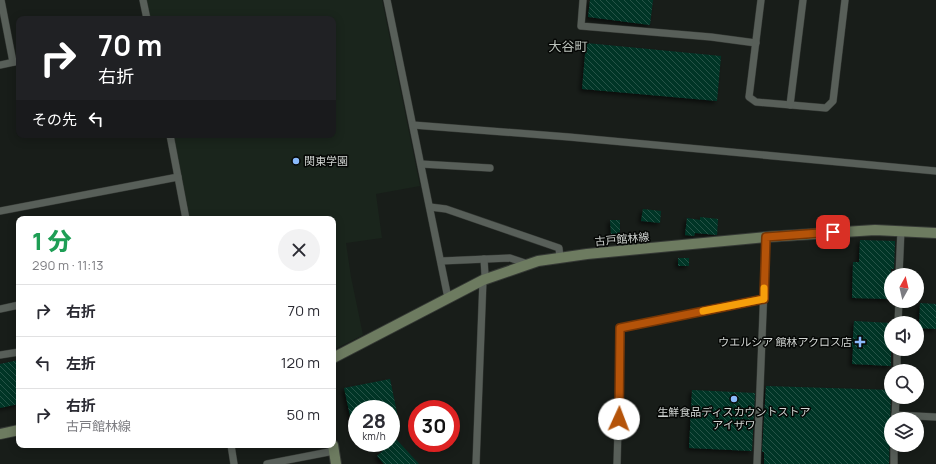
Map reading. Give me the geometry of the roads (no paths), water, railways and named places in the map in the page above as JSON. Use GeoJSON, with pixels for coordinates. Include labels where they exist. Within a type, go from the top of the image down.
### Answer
{"type":"FeatureCollection","features":[{"type":"Feature","properties":{"kind":"main road","name":"古戸館林線"},"geometry":{"type":"LineString","coordinates":[[336,356],[483,280],[528,264],[560,258],[766,237],[901,230],[936,232]]}},
{"type":"Feature","properties":{"kind":"main road"},"geometry":{"type":"LineString","coordinates":[[0,434],[16,431]]}},
{"type":"Feature","properties":{"kind":"main road"},"geometry":{"type":"LineString","coordinates":[[333,448],[336,464]]}},
{"type":"Feature","properties":{"kind":"street"},"geometry":{"type":"LineString","coordinates":[[0,65],[16,62],[2,18],[1,0]]}},
{"type":"Feature","properties":{"kind":"street"},"geometry":{"type":"LineString","coordinates":[[143,0],[146,16]]}},
{"type":"Feature","properties":{"kind":"street"},"geometry":{"type":"LineString","coordinates":[[387,0],[448,298]]}},
{"type":"Feature","properties":{"kind":"street"},"geometry":{"type":"LineString","coordinates":[[583,0],[580,26],[711,37],[756,43]]}},
{"type":"Feature","properties":{"kind":"street"},"geometry":{"type":"LineString","coordinates":[[761,0],[749,97],[756,102],[826,108],[833,101],[845,0]]}},
{"type":"Feature","properties":{"kind":"street"},"geometry":{"type":"LineString","coordinates":[[790,105],[803,0]]}},
{"type":"Feature","properties":{"kind":"street"},"geometry":{"type":"LineString","coordinates":[[413,125],[562,136],[936,171]]}},
{"type":"Feature","properties":{"kind":"street"},"geometry":{"type":"LineString","coordinates":[[171,138],[185,216]]}},
{"type":"Feature","properties":{"kind":"street"},"geometry":{"type":"LineString","coordinates":[[421,164],[490,168]]}},
{"type":"Feature","properties":{"kind":"street"},"geometry":{"type":"LineString","coordinates":[[0,211],[178,177]]}},
{"type":"Feature","properties":{"kind":"street"},"geometry":{"type":"LineString","coordinates":[[430,207],[446,209],[560,248],[560,258]]}},
{"type":"Feature","properties":{"kind":"street"},"geometry":{"type":"LineString","coordinates":[[900,268],[901,230]]}},
{"type":"Feature","properties":{"kind":"street"},"geometry":{"type":"LineString","coordinates":[[757,464],[766,237]]}},
{"type":"Feature","properties":{"kind":"street"},"geometry":{"type":"LineString","coordinates":[[441,261],[510,258],[528,264]]}},
{"type":"Feature","properties":{"kind":"street"},"geometry":{"type":"LineString","coordinates":[[476,464],[483,280],[485,275],[484,259]]}},
{"type":"Feature","properties":{"kind":"street"},"geometry":{"type":"LineString","coordinates":[[617,464],[620,328],[764,299]]}},
{"type":"Feature","properties":{"kind":"street"},"geometry":{"type":"LineString","coordinates":[[0,309],[16,306]]}},
{"type":"Feature","properties":{"kind":"street"},"geometry":{"type":"LineString","coordinates":[[0,355],[16,352]]}},
{"type":"Feature","properties":{"kind":"street"},"geometry":{"type":"LineString","coordinates":[[924,417],[936,417]]}},
{"type":"Feature","properties":{"kind":"street"},"geometry":{"type":"LineString","coordinates":[[231,448],[234,464]]}},
{"type":"Feature","properties":{"kind":"street"},"geometry":{"type":"LineString","coordinates":[[268,464],[333,448]]}},
{"type":"Feature","properties":{"kind":"street"},"geometry":{"type":"LineString","coordinates":[[894,452],[894,464]]}},
{"type":"Feature","properties":{"kind":"place","name":"関東学園"},"geometry":{"type":"Point","coordinates":[296,161]}},
{"type":"Feature","properties":{"kind":"place","name":"ウエルシア 館林アクロス店"},"geometry":{"type":"Point","coordinates":[860,342]}},
{"type":"Feature","properties":{"kind":"place","name":"生鮮食品ディスカウントストア アイザワ"},"geometry":{"type":"Point","coordinates":[734,399]}},
{"type":"Feature","properties":{"kind":"district","name":"大谷町"},"geometry":{"type":"Point","coordinates":[568,46]}}]}
